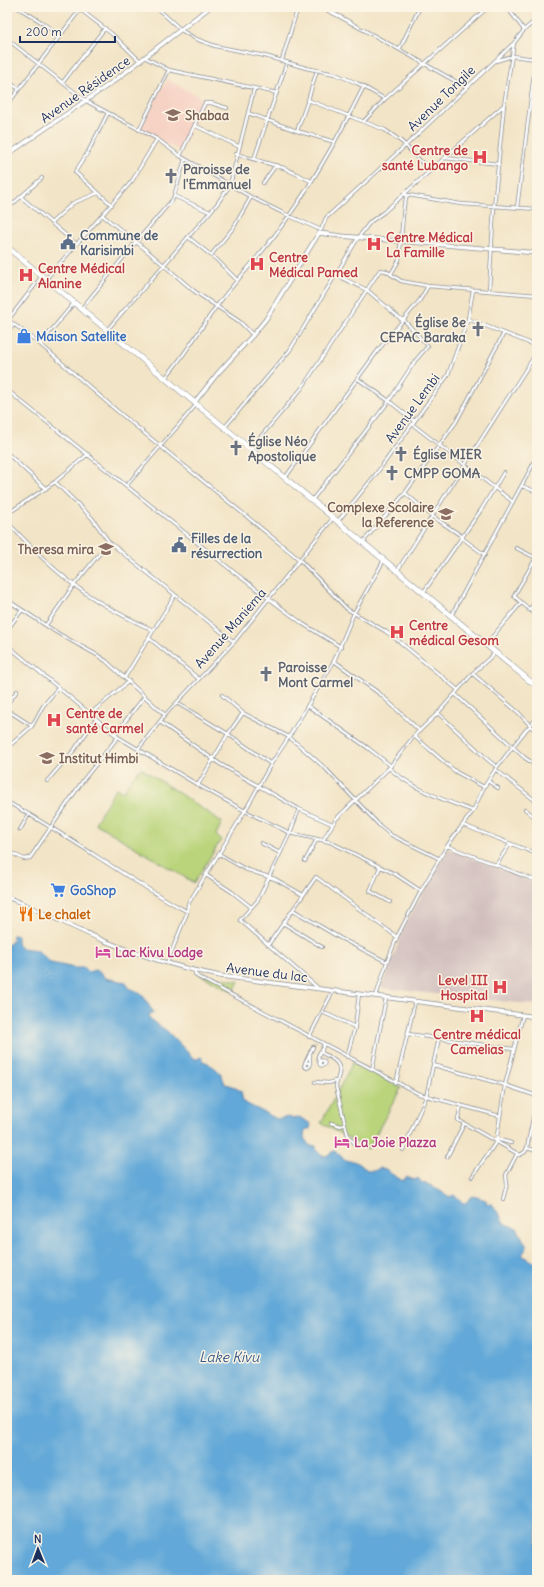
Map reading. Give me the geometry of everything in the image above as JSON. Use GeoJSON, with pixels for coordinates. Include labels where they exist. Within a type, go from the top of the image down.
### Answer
{"type":"FeatureCollection","features":[{"type":"Feature","properties":{"kind":"highway"},"geometry":{"type":"LineString","coordinates":[[7,247],[537,687]]}},
{"type":"Feature","properties":{"kind":"main road","name":"Avenue Résidence"},"geometry":{"type":"LineString","coordinates":[[7,155],[146,58],[210,7]]}},
{"type":"Feature","properties":{"kind":"main road"},"geometry":{"type":"LineString","coordinates":[[196,404],[227,362],[266,319],[320,231],[358,238],[537,253]]}},
{"type":"Feature","properties":{"kind":"main road","name":"Avenue du lac"},"geometry":{"type":"LineString","coordinates":[[7,897],[57,918],[103,940],[167,963],[195,971],[220,976],[537,1017]]}},
{"type":"Feature","properties":{"kind":"street"},"geometry":{"type":"LineString","coordinates":[[17,7],[43,23],[59,36]]}},
{"type":"Feature","properties":{"kind":"street"},"geometry":{"type":"LineString","coordinates":[[156,7],[181,30],[196,39],[215,46],[282,60],[335,74],[364,86],[385,99]]}},
{"type":"Feature","properties":{"kind":"street"},"geometry":{"type":"LineString","coordinates":[[282,60],[298,7]]}},
{"type":"Feature","properties":{"kind":"street"},"geometry":{"type":"LineString","coordinates":[[319,7],[338,15],[400,48],[423,64],[466,88]]}},
{"type":"Feature","properties":{"kind":"street"},"geometry":{"type":"LineString","coordinates":[[400,48],[420,7]]}},
{"type":"Feature","properties":{"kind":"street"},"geometry":{"type":"LineString","coordinates":[[364,121],[385,99],[423,64],[488,7]]}},
{"type":"Feature","properties":{"kind":"street"},"geometry":{"type":"LineString","coordinates":[[507,7],[524,30]]}},
{"type":"Feature","properties":{"kind":"street"},"geometry":{"type":"LineString","coordinates":[[7,105],[80,8],[106,28],[140,62]]}},
{"type":"Feature","properties":{"kind":"street"},"geometry":{"type":"LineString","coordinates":[[494,62],[514,44],[524,30],[537,19]]}},
{"type":"Feature","properties":{"kind":"street"},"geometry":{"type":"LineString","coordinates":[[63,82],[106,28]]}},
{"type":"Feature","properties":{"kind":"street"},"geometry":{"type":"LineString","coordinates":[[7,39],[86,101],[139,130],[250,197],[320,231]]}},
{"type":"Feature","properties":{"kind":"street"},"geometry":{"type":"LineString","coordinates":[[489,291],[493,249],[494,207],[504,105],[514,44]]}},
{"type":"Feature","properties":{"kind":"street","name":"Avenue Tongile"},"geometry":{"type":"LineString","coordinates":[[320,231],[326,218],[494,62],[512,56],[536,59]]}},
{"type":"Feature","properties":{"kind":"street"},"geometry":{"type":"LineString","coordinates":[[146,58],[169,70],[277,93]]}},
{"type":"Feature","properties":{"kind":"street"},"geometry":{"type":"LineString","coordinates":[[517,208],[536,59]]}},
{"type":"Feature","properties":{"kind":"street"},"geometry":{"type":"LineString","coordinates":[[254,159],[287,62]]}},
{"type":"Feature","properties":{"kind":"street"},"geometry":{"type":"LineString","coordinates":[[139,130],[169,70]]}},
{"type":"Feature","properties":{"kind":"street"},"geometry":{"type":"LineString","coordinates":[[296,131],[308,100],[317,70]]}},
{"type":"Feature","properties":{"kind":"street"},"geometry":{"type":"LineString","coordinates":[[7,81],[19,89]]}},
{"type":"Feature","properties":{"kind":"street"},"geometry":{"type":"LineString","coordinates":[[165,378],[191,344],[216,307],[269,243],[288,216],[335,142],[364,86]]}},
{"type":"Feature","properties":{"kind":"street"},"geometry":{"type":"LineString","coordinates":[[107,330],[222,198],[230,185],[238,146],[254,89]]}},
{"type":"Feature","properties":{"kind":"street"},"geometry":{"type":"LineString","coordinates":[[308,100],[385,130],[405,146],[430,171]]}},
{"type":"Feature","properties":{"kind":"street"},"geometry":{"type":"LineString","coordinates":[[180,156],[196,126],[206,102],[227,108]]}},
{"type":"Feature","properties":{"kind":"street"},"geometry":{"type":"LineString","coordinates":[[224,428],[290,350],[358,238],[370,222],[384,212],[504,105]]}},
{"type":"Feature","properties":{"kind":"street"},"geometry":{"type":"LineString","coordinates":[[108,113],[88,152],[75,172],[112,205]]}},
{"type":"Feature","properties":{"kind":"street"},"geometry":{"type":"LineString","coordinates":[[248,113],[296,131],[335,142]]}},
{"type":"Feature","properties":{"kind":"street"},"geometry":{"type":"LineString","coordinates":[[196,126],[238,146]]}},
{"type":"Feature","properties":{"kind":"street"},"geometry":{"type":"LineString","coordinates":[[156,140],[133,179],[112,205],[8,319],[40,344],[116,410],[300,560],[317,576],[341,604],[400,642],[458,690]]}},
{"type":"Feature","properties":{"kind":"street"},"geometry":{"type":"LineString","coordinates":[[236,154],[276,166],[311,181]]}},
{"type":"Feature","properties":{"kind":"street"},"geometry":{"type":"LineString","coordinates":[[444,158],[499,164]]}},
{"type":"Feature","properties":{"kind":"street"},"geometry":{"type":"LineString","coordinates":[[81,308],[164,211],[174,196],[185,159]]}},
{"type":"Feature","properties":{"kind":"street"},"geometry":{"type":"LineString","coordinates":[[262,183],[276,166]]}},
{"type":"Feature","properties":{"kind":"street"},"geometry":{"type":"LineString","coordinates":[[7,209],[42,178]]}},
{"type":"Feature","properties":{"kind":"street"},"geometry":{"type":"LineString","coordinates":[[50,223],[73,203],[98,192]]}},
{"type":"Feature","properties":{"kind":"street"},"geometry":{"type":"LineString","coordinates":[[404,194],[454,203],[537,209]]}},
{"type":"Feature","properties":{"kind":"street"},"geometry":{"type":"LineString","coordinates":[[391,274],[399,260],[404,205],[408,195]]}},
{"type":"Feature","properties":{"kind":"street"},"geometry":{"type":"LineString","coordinates":[[174,196],[210,212]]}},
{"type":"Feature","properties":{"kind":"street"},"geometry":{"type":"LineString","coordinates":[[21,197],[76,244]]}},
{"type":"Feature","properties":{"kind":"street"},"geometry":{"type":"LineString","coordinates":[[211,255],[234,227],[250,197]]}},
{"type":"Feature","properties":{"kind":"street"},"geometry":{"type":"LineString","coordinates":[[102,215],[194,291],[238,321],[253,335]]}},
{"type":"Feature","properties":{"kind":"street"},"geometry":{"type":"LineString","coordinates":[[188,237],[211,255],[238,280]]}},
{"type":"Feature","properties":{"kind":"street"},"geometry":{"type":"LineString","coordinates":[[250,449],[302,388],[380,270],[386,271],[401,281],[428,286],[537,295]]}},
{"type":"Feature","properties":{"kind":"street"},"geometry":{"type":"LineString","coordinates":[[312,500],[389,401],[415,361],[428,346],[402,320],[367,290],[336,275]]}},
{"type":"Feature","properties":{"kind":"street"},"geometry":{"type":"LineString","coordinates":[[285,478],[402,320],[420,300],[428,286]]}},
{"type":"Feature","properties":{"kind":"street","name":"Avenue Lembi"},"geometry":{"type":"LineString","coordinates":[[335,520],[376,474],[448,375],[468,319],[473,290]]}},
{"type":"Feature","properties":{"kind":"street"},"geometry":{"type":"LineString","coordinates":[[40,344],[74,303]]}},
{"type":"Feature","properties":{"kind":"street"},"geometry":{"type":"LineString","coordinates":[[468,319],[537,346]]}},
{"type":"Feature","properties":{"kind":"street"},"geometry":{"type":"LineString","coordinates":[[7,332],[14,325]]}},
{"type":"Feature","properties":{"kind":"street"},"geometry":{"type":"LineString","coordinates":[[363,542],[405,493],[460,417],[473,388],[504,333]]}},
{"type":"Feature","properties":{"kind":"street"},"geometry":{"type":"LineString","coordinates":[[397,571],[537,352]]}},
{"type":"Feature","properties":{"kind":"street"},"geometry":{"type":"LineString","coordinates":[[358,379],[389,401],[440,446],[513,502]]}},
{"type":"Feature","properties":{"kind":"street"},"geometry":{"type":"LineString","coordinates":[[7,390],[269,599],[303,624],[341,647]]}},
{"type":"Feature","properties":{"kind":"street"},"geometry":{"type":"LineString","coordinates":[[127,485],[196,404]]}},
{"type":"Feature","properties":{"kind":"street"},"geometry":{"type":"LineString","coordinates":[[7,454],[46,489]]}},
{"type":"Feature","properties":{"kind":"street"},"geometry":{"type":"LineString","coordinates":[[7,514],[46,489],[88,454]]}},
{"type":"Feature","properties":{"kind":"street"},"geometry":{"type":"LineString","coordinates":[[451,616],[537,457]]}},
{"type":"Feature","properties":{"kind":"street"},"geometry":{"type":"LineString","coordinates":[[423,593],[462,537],[504,472]]}},
{"type":"Feature","properties":{"kind":"street"},"geometry":{"type":"LineString","coordinates":[[55,482],[92,518],[109,542],[234,642]]}},
{"type":"Feature","properties":{"kind":"street"},"geometry":{"type":"LineString","coordinates":[[522,486],[537,492]]}},
{"type":"Feature","properties":{"kind":"street"},"geometry":{"type":"LineString","coordinates":[[405,493],[432,516],[485,554]]}},
{"type":"Feature","properties":{"kind":"street","name":"Avenue Maniema"},"geometry":{"type":"LineString","coordinates":[[139,748],[165,715],[234,642],[300,560],[335,520]]}},
{"type":"Feature","properties":{"kind":"street"},"geometry":{"type":"LineString","coordinates":[[7,522],[56,571],[74,585],[118,614],[153,630]]}},
{"type":"Feature","properties":{"kind":"street"},"geometry":{"type":"LineString","coordinates":[[46,625],[74,585],[109,542]]}},
{"type":"Feature","properties":{"kind":"street"},"geometry":{"type":"LineString","coordinates":[[516,548],[536,557],[514,595],[537,616]]}},
{"type":"Feature","properties":{"kind":"street"},"geometry":{"type":"LineString","coordinates":[[167,963],[187,911],[188,904],[334,661],[354,613],[384,560]]}},
{"type":"Feature","properties":{"kind":"street"},"geometry":{"type":"LineString","coordinates":[[125,678],[175,594]]}},
{"type":"Feature","properties":{"kind":"street"},"geometry":{"type":"LineString","coordinates":[[7,600],[59,634],[97,655],[129,681],[165,715]]}},
{"type":"Feature","properties":{"kind":"street"},"geometry":{"type":"LineString","coordinates":[[529,610],[537,600]]}},
{"type":"Feature","properties":{"kind":"street"},"geometry":{"type":"LineString","coordinates":[[486,644],[521,603]]}},
{"type":"Feature","properties":{"kind":"street"},"geometry":{"type":"LineString","coordinates":[[7,630],[22,610]]}},
{"type":"Feature","properties":{"kind":"street"},"geometry":{"type":"LineString","coordinates":[[149,638],[199,679]]}},
{"type":"Feature","properties":{"kind":"street"},"geometry":{"type":"LineString","coordinates":[[7,645],[118,737],[139,748],[198,785],[245,811],[290,832],[323,840],[395,874],[422,890]]}},
{"type":"Feature","properties":{"kind":"street"},"geometry":{"type":"LineString","coordinates":[[323,840],[332,824],[390,767],[414,736],[438,713],[473,673],[495,653]]}},
{"type":"Feature","properties":{"kind":"street"},"geometry":{"type":"LineString","coordinates":[[334,661],[380,694],[420,731]]}},
{"type":"Feature","properties":{"kind":"street"},"geometry":{"type":"LineString","coordinates":[[473,673],[519,713],[537,733]]}},
{"type":"Feature","properties":{"kind":"street"},"geometry":{"type":"LineString","coordinates":[[90,714],[129,681]]}},
{"type":"Feature","properties":{"kind":"street"},"geometry":{"type":"LineString","coordinates":[[7,748],[32,726],[43,706],[58,688]]}},
{"type":"Feature","properties":{"kind":"street"},"geometry":{"type":"LineString","coordinates":[[7,704],[17,691]]}},
{"type":"Feature","properties":{"kind":"street"},"geometry":{"type":"LineString","coordinates":[[455,694],[512,746],[537,766]]}},
{"type":"Feature","properties":{"kind":"street"},"geometry":{"type":"LineString","coordinates":[[222,695],[243,713],[289,738],[326,768],[390,835],[440,859]]}},
{"type":"Feature","properties":{"kind":"street"},"geometry":{"type":"LineString","coordinates":[[114,734],[145,696]]}},
{"type":"Feature","properties":{"kind":"street"},"geometry":{"type":"LineString","coordinates":[[177,703],[228,734],[271,764]]}},
{"type":"Feature","properties":{"kind":"street"},"geometry":{"type":"LineString","coordinates":[[308,706],[368,748],[401,778],[419,790],[473,811]]}},
{"type":"Feature","properties":{"kind":"street"},"geometry":{"type":"LineString","coordinates":[[7,710],[32,726]]}},
{"type":"Feature","properties":{"kind":"street"},"geometry":{"type":"LineString","coordinates":[[198,785],[228,734],[243,713]]}},
{"type":"Feature","properties":{"kind":"street"},"geometry":{"type":"LineString","coordinates":[[438,713],[496,768],[537,802]]}},
{"type":"Feature","properties":{"kind":"street"},"geometry":{"type":"LineString","coordinates":[[376,996],[397,937],[447,846],[473,811],[484,787],[496,768],[512,746],[537,718]]}},
{"type":"Feature","properties":{"kind":"street"},"geometry":{"type":"LineString","coordinates":[[48,781],[75,750],[96,719]]}},
{"type":"Feature","properties":{"kind":"street"},"geometry":{"type":"LineString","coordinates":[[160,722],[213,759],[258,786],[299,809],[332,824]]}},
{"type":"Feature","properties":{"kind":"street"},"geometry":{"type":"LineString","coordinates":[[414,736],[456,772],[484,787]]}},
{"type":"Feature","properties":{"kind":"street"},"geometry":{"type":"LineString","coordinates":[[7,851],[24,859],[30,858],[52,828],[84,779],[118,737]]}},
{"type":"Feature","properties":{"kind":"street"},"geometry":{"type":"LineString","coordinates":[[7,741],[11,744]]}},
{"type":"Feature","properties":{"kind":"street"},"geometry":{"type":"LineString","coordinates":[[488,781],[498,788]]}},
{"type":"Feature","properties":{"kind":"street"},"geometry":{"type":"LineString","coordinates":[[7,802],[52,828],[137,883],[187,911]]}},
{"type":"Feature","properties":{"kind":"street"},"geometry":{"type":"LineString","coordinates":[[299,809],[270,877],[258,900],[240,920],[319,988]]}},
{"type":"Feature","properties":{"kind":"street"},"geometry":{"type":"LineString","coordinates":[[525,809],[537,819]]}},
{"type":"Feature","properties":{"kind":"street"},"geometry":{"type":"LineString","coordinates":[[20,830],[29,814]]}},
{"type":"Feature","properties":{"kind":"street"},"geometry":{"type":"LineString","coordinates":[[463,825],[537,854]]}},
{"type":"Feature","properties":{"kind":"street"},"geometry":{"type":"LineString","coordinates":[[305,861],[317,839]]}},
{"type":"Feature","properties":{"kind":"street"},"geometry":{"type":"LineString","coordinates":[[261,843],[280,853]]}},
{"type":"Feature","properties":{"kind":"street"},"geometry":{"type":"LineString","coordinates":[[496,866],[510,844]]}},
{"type":"Feature","properties":{"kind":"street"},"geometry":{"type":"LineString","coordinates":[[447,846],[537,881]]}},
{"type":"Feature","properties":{"kind":"street"},"geometry":{"type":"LineString","coordinates":[[219,854],[245,868],[270,877],[303,895]]}},
{"type":"Feature","properties":{"kind":"street"},"geometry":{"type":"LineString","coordinates":[[380,867],[370,891],[390,902]]}},
{"type":"Feature","properties":{"kind":"street"},"geometry":{"type":"LineString","coordinates":[[206,875],[232,892],[251,907]]}},
{"type":"Feature","properties":{"kind":"street"},"geometry":{"type":"LineString","coordinates":[[268,945],[314,878],[318,877],[397,937]]}},
{"type":"Feature","properties":{"kind":"street"},"geometry":{"type":"LineString","coordinates":[[293,910],[340,938],[387,962]]}},
{"type":"Feature","properties":{"kind":"street"},"geometry":{"type":"LineString","coordinates":[[283,923],[322,947]]}},
{"type":"Feature","properties":{"kind":"street"},"geometry":{"type":"LineString","coordinates":[[195,971],[198,978],[316,1042],[324,1044],[396,1083],[426,1097],[500,1116]]}},
{"type":"Feature","properties":{"kind":"street"},"geometry":{"type":"LineString","coordinates":[[309,1037],[333,990]]}},
{"type":"Feature","properties":{"kind":"street"},"geometry":{"type":"LineString","coordinates":[[347,1057],[355,1027],[359,994]]}},
{"type":"Feature","properties":{"kind":"street"},"geometry":{"type":"LineString","coordinates":[[372,1070],[386,998]]}},
{"type":"Feature","properties":{"kind":"street"},"geometry":{"type":"LineString","coordinates":[[396,1083],[415,1002]]}},
{"type":"Feature","properties":{"kind":"street"},"geometry":{"type":"LineString","coordinates":[[322,1012],[355,1027]]}},
{"type":"Feature","properties":{"kind":"street"},"geometry":{"type":"LineString","coordinates":[[472,1177],[496,1140],[505,1085],[513,1049],[523,1015]]}},
{"type":"Feature","properties":{"kind":"street"},"geometry":{"type":"LineString","coordinates":[[408,1034],[513,1049]]}},
{"type":"Feature","properties":{"kind":"street"},"geometry":{"type":"LineString","coordinates":[[403,1150],[426,1097],[439,1038]]}},
{"type":"Feature","properties":{"kind":"street"},"geometry":{"type":"LineString","coordinates":[[322,1051],[324,1063],[322,1065],[319,1063],[318,1056],[322,1051],[324,1044]]}},
{"type":"Feature","properties":{"kind":"street"},"geometry":{"type":"LineString","coordinates":[[310,1052],[310,1064],[308,1062],[304,1063],[310,1052],[313,1047]]}},
{"type":"Feature","properties":{"kind":"street"},"geometry":{"type":"LineString","coordinates":[[322,1051],[339,1065],[339,1076],[336,1081],[336,1087],[348,1136],[356,1145]]}},
{"type":"Feature","properties":{"kind":"street"},"geometry":{"type":"LineString","coordinates":[[433,1065],[505,1085],[537,1097],[527,1148],[523,1154],[517,1154],[496,1140],[464,1124],[458,1119],[461,1105]]}},
{"type":"Feature","properties":{"kind":"street"},"geometry":{"type":"LineString","coordinates":[[315,1082],[329,1083],[336,1081]]}},
{"type":"Feature","properties":{"kind":"street"},"geometry":{"type":"LineString","coordinates":[[331,1123],[341,1126],[346,1124]]}},
{"type":"Feature","properties":{"kind":"street"},"geometry":{"type":"LineString","coordinates":[[447,1157],[464,1124]]}},
{"type":"Feature","properties":{"kind":"street"},"geometry":{"type":"LineString","coordinates":[[496,1140],[511,1143]]}},
{"type":"Feature","properties":{"kind":"street"},"geometry":{"type":"LineString","coordinates":[[527,1148],[537,1151]]}},
{"type":"Feature","properties":{"kind":"street"},"geometry":{"type":"LineString","coordinates":[[503,1199],[507,1184],[506,1175],[517,1154]]}},
{"type":"Feature","properties":{"kind":"shaded area","name":"Shabaa"},"geometry":{"type":"Polygon","coordinates":[[[167,79],[205,100],[180,151],[140,130],[167,79]]]}},
{"type":"Feature","properties":{"kind":"shaded area"},"geometry":{"type":"Polygon","coordinates":[[[448,849],[537,884],[537,1005],[381,988],[407,921],[448,849]]]}},
{"type":"Feature","properties":{"kind":"green space"},"geometry":{"type":"Polygon","coordinates":[[[141,768],[222,822],[216,835],[221,840],[194,883],[95,823],[116,788],[123,792],[131,779],[141,768]]]}},
{"type":"Feature","properties":{"kind":"green space"},"geometry":{"type":"Polygon","coordinates":[[[199,974],[239,981],[234,992],[199,974]]]}},
{"type":"Feature","properties":{"kind":"green space"},"geometry":{"type":"Polygon","coordinates":[[[353,1062],[401,1088],[368,1149],[321,1123],[353,1062]]]}},
{"type":"Feature","properties":{"kind":"water","name":"Lake Kivu"},"geometry":{"type":"Polygon","coordinates":[[[13,935],[17,935],[17,943],[21,948],[37,950],[51,963],[75,968],[84,968],[88,972],[95,970],[101,973],[105,978],[126,982],[129,988],[135,990],[144,997],[153,1011],[153,1013],[149,1014],[150,1019],[167,1031],[194,1059],[201,1057],[204,1062],[208,1063],[217,1070],[222,1076],[225,1084],[241,1091],[243,1102],[277,1119],[289,1117],[293,1119],[299,1117],[311,1124],[310,1129],[305,1131],[304,1138],[310,1146],[316,1146],[316,1150],[322,1156],[326,1156],[334,1151],[338,1153],[345,1161],[354,1161],[369,1171],[374,1171],[380,1168],[386,1169],[403,1181],[406,1177],[415,1180],[418,1178],[422,1183],[430,1185],[450,1197],[453,1195],[460,1199],[463,1204],[473,1196],[486,1200],[487,1204],[490,1203],[500,1215],[504,1223],[517,1228],[527,1247],[522,1255],[537,1264],[537,1580],[7,1580],[7,945],[12,942],[13,935]]]}},
{"type":"Feature","properties":{"kind":"tunnel"},"geometry":{"type":"LineString","coordinates":[[313,1047],[316,1044]]}},
{"type":"Feature","properties":{"kind":"place","name":"Shabaa"},"geometry":{"type":"Point","coordinates":[173,115]}},
{"type":"Feature","properties":{"kind":"place","name":"Centre de santé Lubango"},"geometry":{"type":"Point","coordinates":[480,157]}},
{"type":"Feature","properties":{"kind":"place","name":"Paroisse de l'Emmanuel"},"geometry":{"type":"Point","coordinates":[171,176]}},
{"type":"Feature","properties":{"kind":"place","name":"Commune de Karisimbi"},"geometry":{"type":"Point","coordinates":[68,242]}},
{"type":"Feature","properties":{"kind":"place","name":"Centre Médical La Famille"},"geometry":{"type":"Point","coordinates":[374,244]}},
{"type":"Feature","properties":{"kind":"place","name":"Centre Médical Pamed"},"geometry":{"type":"Point","coordinates":[257,264]}},
{"type":"Feature","properties":{"kind":"place","name":"Centre Médical Alanine"},"geometry":{"type":"Point","coordinates":[26,275]}},
{"type":"Feature","properties":{"kind":"place","name":"Église 8e CEPAC Baraka"},"geometry":{"type":"Point","coordinates":[478,329]}},
{"type":"Feature","properties":{"kind":"place","name":"Maison Satellite"},"geometry":{"type":"Point","coordinates":[24,336]}},
{"type":"Feature","properties":{"kind":"place","name":"Église Néo Apostolique"},"geometry":{"type":"Point","coordinates":[236,448]}},
{"type":"Feature","properties":{"kind":"place","name":"Église MIER"},"geometry":{"type":"Point","coordinates":[401,454]}},
{"type":"Feature","properties":{"kind":"place","name":"CMPP GOMA"},"geometry":{"type":"Point","coordinates":[392,473]}},
{"type":"Feature","properties":{"kind":"place","name":"Complexe Scolaire la Reference"},"geometry":{"type":"Point","coordinates":[446,514]}},
{"type":"Feature","properties":{"kind":"place","name":"Filles de la résurrection"},"geometry":{"type":"Point","coordinates":[179,545]}},
{"type":"Feature","properties":{"kind":"place","name":"Theresa mira"},"geometry":{"type":"Point","coordinates":[106,549]}},
{"type":"Feature","properties":{"kind":"place","name":"Centre médical Gesom"},"geometry":{"type":"Point","coordinates":[397,632]}},
{"type":"Feature","properties":{"kind":"place","name":"Paroisse Mont Carmel"},"geometry":{"type":"Point","coordinates":[266,674]}},
{"type":"Feature","properties":{"kind":"place","name":"Centre de santé Carmel"},"geometry":{"type":"Point","coordinates":[54,720]}},
{"type":"Feature","properties":{"kind":"place","name":"Institut Himbi"},"geometry":{"type":"Point","coordinates":[47,758]}},
{"type":"Feature","properties":{"kind":"place","name":"GoShop"},"geometry":{"type":"Point","coordinates":[58,890]}},
{"type":"Feature","properties":{"kind":"place","name":"Le chalet"},"geometry":{"type":"Point","coordinates":[26,914]}},
{"type":"Feature","properties":{"kind":"place","name":"Lac Kivu Lodge"},"geometry":{"type":"Point","coordinates":[103,952]}},
{"type":"Feature","properties":{"kind":"place","name":"Level III Hospital"},"geometry":{"type":"Point","coordinates":[500,987]}},
{"type":"Feature","properties":{"kind":"place","name":"Centre médical Camelias"},"geometry":{"type":"Point","coordinates":[477,1016]}},
{"type":"Feature","properties":{"kind":"place","name":"La Joie Plazza"},"geometry":{"type":"Point","coordinates":[342,1142]}}]}
